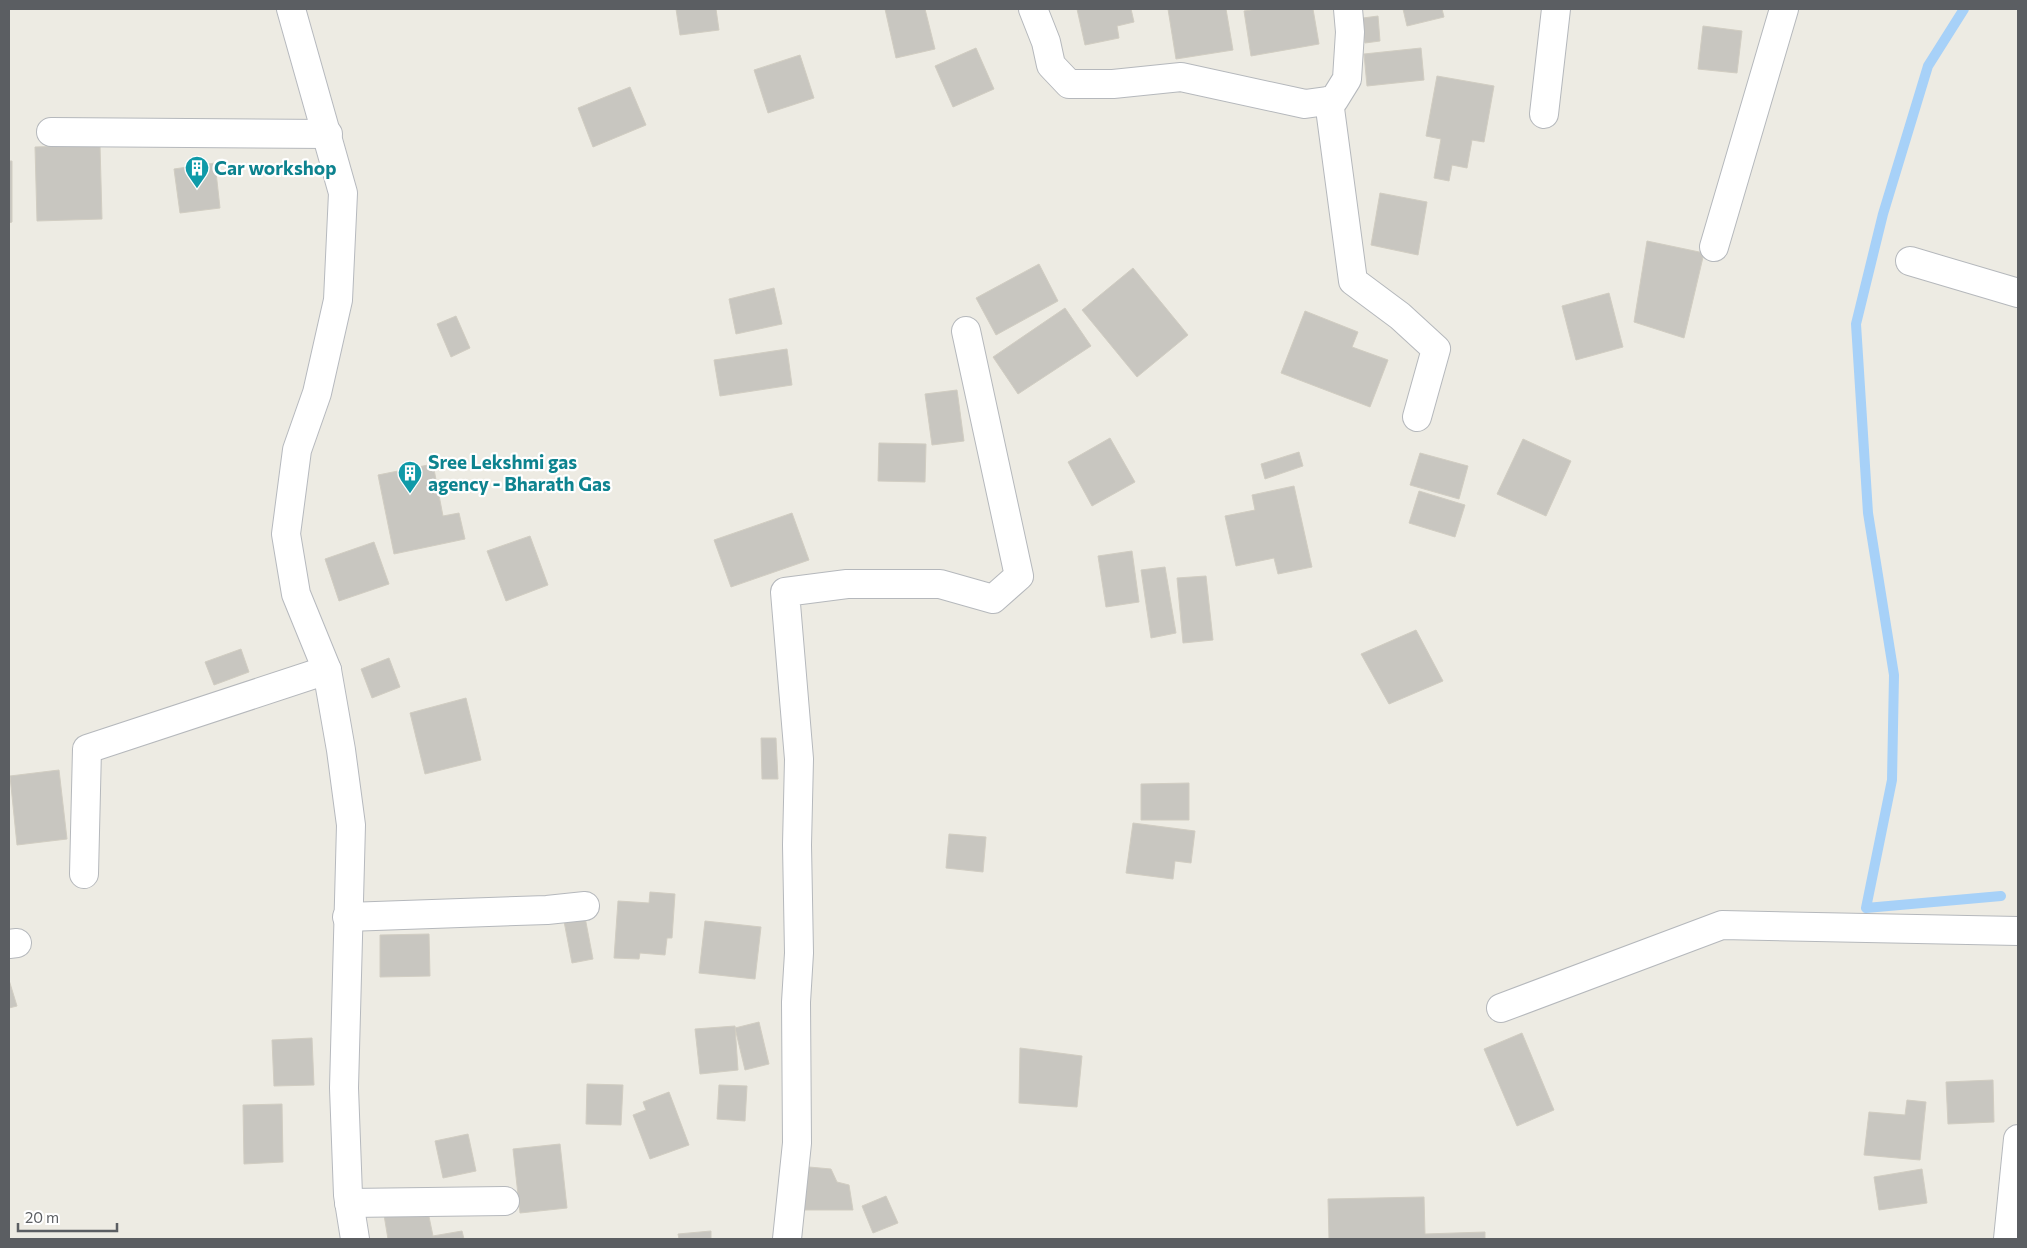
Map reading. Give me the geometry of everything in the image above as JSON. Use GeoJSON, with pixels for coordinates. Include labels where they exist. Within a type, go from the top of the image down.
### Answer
{"type":"FeatureCollection","features":[{"type":"Feature","properties":{"kind":"street"},"geometry":{"type":"LineString","coordinates":[[292,9],[343,193],[338,300],[317,393],[297,450],[286,534],[296,594],[327,670],[341,750],[351,825],[347,917],[344,1088],[350,1203],[355,1239]]}},
{"type":"Feature","properties":{"kind":"street"},"geometry":{"type":"LineString","coordinates":[[1033,9],[1046,42],[1051,65],[1069,84],[1112,84],[1181,77],[1305,104],[1334,100],[1347,78],[1350,32],[1348,9]]}},
{"type":"Feature","properties":{"kind":"street"},"geometry":{"type":"LineString","coordinates":[[1544,114],[1556,9]]}},
{"type":"Feature","properties":{"kind":"street"},"geometry":{"type":"LineString","coordinates":[[1714,247],[1784,9]]}},
{"type":"Feature","properties":{"kind":"street"},"geometry":{"type":"LineString","coordinates":[[1329,101],[1353,281],[1400,316],[1436,349],[1417,418]]}},
{"type":"Feature","properties":{"kind":"street"},"geometry":{"type":"LineString","coordinates":[[51,132],[328,134]]}},
{"type":"Feature","properties":{"kind":"street"},"geometry":{"type":"LineString","coordinates":[[1910,261],[2018,293]]}},
{"type":"Feature","properties":{"kind":"street"},"geometry":{"type":"LineString","coordinates":[[787,1239],[797,1143],[796,1002],[800,953],[797,845],[798,759],[785,592],[847,584],[940,584],[993,599],[1019,576],[966,331]]}},
{"type":"Feature","properties":{"kind":"street"},"geometry":{"type":"LineString","coordinates":[[84,874],[87,749],[327,670]]}},
{"type":"Feature","properties":{"kind":"street"},"geometry":{"type":"LineString","coordinates":[[347,917],[547,910],[586,906]]}},
{"type":"Feature","properties":{"kind":"street"},"geometry":{"type":"LineString","coordinates":[[1500,1008],[1722,925],[2018,931]]}},
{"type":"Feature","properties":{"kind":"street"},"geometry":{"type":"LineString","coordinates":[[2008,1239],[2018,1139]]}},
{"type":"Feature","properties":{"kind":"street"},"geometry":{"type":"LineString","coordinates":[[350,1203],[506,1200]]}},
{"type":"Feature","properties":{"kind":"building"},"geometry":{"type":"Polygon","coordinates":[[[676,9],[716,9],[719,30],[680,35],[676,9]]]}},
{"type":"Feature","properties":{"kind":"building"},"geometry":{"type":"Polygon","coordinates":[[[885,9],[925,9],[935,49],[896,58],[885,9]]]}},
{"type":"Feature","properties":{"kind":"building"},"geometry":{"type":"Polygon","coordinates":[[[1077,9],[1131,9],[1134,22],[1117,26],[1119,38],[1085,45],[1077,9]]]}},
{"type":"Feature","properties":{"kind":"building"},"geometry":{"type":"Polygon","coordinates":[[[1168,9],[1226,9],[1233,50],[1176,59],[1168,9]]]}},
{"type":"Feature","properties":{"kind":"building"},"geometry":{"type":"Polygon","coordinates":[[[1258,9],[1313,9],[1319,44],[1251,56],[1244,11],[1258,9]]]}},
{"type":"Feature","properties":{"kind":"building"},"geometry":{"type":"Polygon","coordinates":[[[1403,9],[1442,9],[1444,17],[1407,26],[1403,9]]]}},
{"type":"Feature","properties":{"kind":"building"},"geometry":{"type":"Polygon","coordinates":[[[1378,16],[1380,41],[1365,43],[1363,18],[1378,16]]]}},
{"type":"Feature","properties":{"kind":"building"},"geometry":{"type":"Polygon","coordinates":[[[1703,26],[1742,31],[1737,73],[1698,69],[1703,26]]]}},
{"type":"Feature","properties":{"kind":"building"},"geometry":{"type":"Polygon","coordinates":[[[976,48],[994,89],[953,107],[935,66],[976,48]]]}},
{"type":"Feature","properties":{"kind":"building"},"geometry":{"type":"Polygon","coordinates":[[[1421,48],[1424,80],[1367,86],[1364,54],[1421,48]]]}},
{"type":"Feature","properties":{"kind":"building"},"geometry":{"type":"Polygon","coordinates":[[[800,55],[814,98],[768,113],[754,70],[800,55]]]}},
{"type":"Feature","properties":{"kind":"building"},"geometry":{"type":"Polygon","coordinates":[[[1437,76],[1494,86],[1484,142],[1472,140],[1467,168],[1452,165],[1449,181],[1434,178],[1441,139],[1426,136],[1437,76]]]}},
{"type":"Feature","properties":{"kind":"building"},"geometry":{"type":"Polygon","coordinates":[[[630,87],[646,125],[593,147],[578,108],[630,87]]]}},
{"type":"Feature","properties":{"kind":"building"},"geometry":{"type":"Polygon","coordinates":[[[100,145],[102,219],[37,221],[35,147],[100,145]]]}},
{"type":"Feature","properties":{"kind":"building"},"geometry":{"type":"Polygon","coordinates":[[[9,161],[12,161],[12,222],[9,223],[9,161]]]}},
{"type":"Feature","properties":{"kind":"building","name":"Car workshop"},"geometry":{"type":"Polygon","coordinates":[[[215,163],[220,208],[180,213],[174,169],[215,163]]]}},
{"type":"Feature","properties":{"kind":"building"},"geometry":{"type":"Polygon","coordinates":[[[1380,193],[1427,202],[1418,255],[1371,245],[1380,193]]]}},
{"type":"Feature","properties":{"kind":"building"},"geometry":{"type":"Polygon","coordinates":[[[1647,241],[1704,253],[1684,338],[1634,322],[1647,241]]]}},
{"type":"Feature","properties":{"kind":"building"},"geometry":{"type":"Polygon","coordinates":[[[1039,264],[1058,301],[996,335],[976,298],[1039,264]]]}},
{"type":"Feature","properties":{"kind":"building"},"geometry":{"type":"Polygon","coordinates":[[[1133,268],[1188,335],[1137,377],[1082,310],[1133,268]]]}},
{"type":"Feature","properties":{"kind":"building"},"geometry":{"type":"Polygon","coordinates":[[[774,288],[782,324],[736,334],[729,299],[774,288]]]}},
{"type":"Feature","properties":{"kind":"building"},"geometry":{"type":"Polygon","coordinates":[[[1609,293],[1623,347],[1576,360],[1562,306],[1609,293]]]}},
{"type":"Feature","properties":{"kind":"building"},"geometry":{"type":"Polygon","coordinates":[[[1065,308],[1091,346],[1018,394],[993,357],[1065,308]]]}},
{"type":"Feature","properties":{"kind":"building"},"geometry":{"type":"Polygon","coordinates":[[[1305,311],[1358,332],[1352,347],[1388,360],[1370,407],[1281,373],[1305,311]]]}},
{"type":"Feature","properties":{"kind":"building"},"geometry":{"type":"Polygon","coordinates":[[[456,316],[470,348],[451,357],[437,324],[456,316]]]}},
{"type":"Feature","properties":{"kind":"building"},"geometry":{"type":"Polygon","coordinates":[[[787,349],[792,385],[720,396],[714,360],[787,349]]]}},
{"type":"Feature","properties":{"kind":"building"},"geometry":{"type":"Polygon","coordinates":[[[957,390],[964,441],[932,445],[925,394],[957,390]]]}},
{"type":"Feature","properties":{"kind":"building"},"geometry":{"type":"Polygon","coordinates":[[[1110,438],[1135,482],[1092,506],[1068,462],[1110,438]]]}},
{"type":"Feature","properties":{"kind":"building"},"geometry":{"type":"Polygon","coordinates":[[[1523,439],[1571,461],[1546,516],[1497,494],[1523,439]]]}},
{"type":"Feature","properties":{"kind":"building"},"geometry":{"type":"Polygon","coordinates":[[[879,443],[926,444],[925,482],[878,481],[879,443]]]}},
{"type":"Feature","properties":{"kind":"building"},"geometry":{"type":"Polygon","coordinates":[[[1299,452],[1303,466],[1265,479],[1261,464],[1299,452]]]}},
{"type":"Feature","properties":{"kind":"building"},"geometry":{"type":"Polygon","coordinates":[[[1420,453],[1468,466],[1459,499],[1410,485],[1420,453]]]}},
{"type":"Feature","properties":{"kind":"building","name":"Sree Lekshmi gas agency - Bharath Gas"},"geometry":{"type":"Polygon","coordinates":[[[433,464],[443,516],[459,513],[465,539],[394,554],[378,475],[433,464]]]}},
{"type":"Feature","properties":{"kind":"building"},"geometry":{"type":"Polygon","coordinates":[[[1294,486],[1312,567],[1278,574],[1274,558],[1236,566],[1225,516],[1255,510],[1252,495],[1294,486]]]}},
{"type":"Feature","properties":{"kind":"building"},"geometry":{"type":"Polygon","coordinates":[[[1419,491],[1465,505],[1455,537],[1409,523],[1419,491]]]}},
{"type":"Feature","properties":{"kind":"building"},"geometry":{"type":"Polygon","coordinates":[[[792,513],[809,560],[731,587],[714,540],[792,513]]]}},
{"type":"Feature","properties":{"kind":"building"},"geometry":{"type":"Polygon","coordinates":[[[530,536],[548,585],[506,601],[487,551],[530,536]]]}},
{"type":"Feature","properties":{"kind":"building"},"geometry":{"type":"Polygon","coordinates":[[[374,542],[389,584],[339,601],[325,559],[374,542]]]}},
{"type":"Feature","properties":{"kind":"building"},"geometry":{"type":"Polygon","coordinates":[[[1132,551],[1139,602],[1106,607],[1098,556],[1132,551]]]}},
{"type":"Feature","properties":{"kind":"building"},"geometry":{"type":"Polygon","coordinates":[[[1165,567],[1176,633],[1151,638],[1141,570],[1165,567]]]}},
{"type":"Feature","properties":{"kind":"building"},"geometry":{"type":"Polygon","coordinates":[[[1206,576],[1213,640],[1183,643],[1177,578],[1206,576]]]}},
{"type":"Feature","properties":{"kind":"building"},"geometry":{"type":"Polygon","coordinates":[[[1416,630],[1443,681],[1389,704],[1361,654],[1416,630]]]}},
{"type":"Feature","properties":{"kind":"building"},"geometry":{"type":"Polygon","coordinates":[[[241,649],[249,672],[214,685],[205,662],[241,649]]]}},
{"type":"Feature","properties":{"kind":"building"},"geometry":{"type":"Polygon","coordinates":[[[389,658],[400,687],[372,698],[361,669],[389,658]]]}},
{"type":"Feature","properties":{"kind":"building"},"geometry":{"type":"Polygon","coordinates":[[[466,698],[481,760],[425,774],[410,713],[466,698]]]}},
{"type":"Feature","properties":{"kind":"building"},"geometry":{"type":"Polygon","coordinates":[[[761,738],[776,738],[778,779],[762,779],[761,738]]]}},
{"type":"Feature","properties":{"kind":"building"},"geometry":{"type":"Polygon","coordinates":[[[59,770],[67,839],[17,845],[10,776],[59,770]]]}},
{"type":"Feature","properties":{"kind":"building"},"geometry":{"type":"Polygon","coordinates":[[[1189,783],[1189,820],[1141,820],[1141,784],[1189,783]]]}},
{"type":"Feature","properties":{"kind":"building"},"geometry":{"type":"Polygon","coordinates":[[[1133,823],[1195,831],[1191,863],[1175,861],[1173,879],[1126,873],[1133,823]]]}},
{"type":"Feature","properties":{"kind":"building"},"geometry":{"type":"Polygon","coordinates":[[[949,834],[986,837],[983,872],[946,868],[949,834]]]}},
{"type":"Feature","properties":{"kind":"building"},"geometry":{"type":"Polygon","coordinates":[[[650,892],[675,894],[672,938],[667,938],[665,955],[640,953],[639,959],[614,958],[618,901],[649,903],[650,892]]]}},
{"type":"Feature","properties":{"kind":"building"},"geometry":{"type":"Polygon","coordinates":[[[584,912],[593,959],[572,963],[563,916],[584,912]]]}},
{"type":"Feature","properties":{"kind":"building"},"geometry":{"type":"Polygon","coordinates":[[[705,921],[761,927],[755,979],[699,973],[705,921]]]}},
{"type":"Feature","properties":{"kind":"building"},"geometry":{"type":"Polygon","coordinates":[[[429,934],[430,976],[380,977],[380,935],[429,934]]]}},
{"type":"Feature","properties":{"kind":"building"},"geometry":{"type":"Polygon","coordinates":[[[9,980],[17,1006],[9,1008],[9,980]]]}},
{"type":"Feature","properties":{"kind":"building"},"geometry":{"type":"Polygon","coordinates":[[[759,1022],[769,1064],[745,1070],[735,1028],[759,1022]]]}},
{"type":"Feature","properties":{"kind":"building"},"geometry":{"type":"Polygon","coordinates":[[[735,1026],[738,1070],[700,1074],[695,1029],[735,1026]]]}},
{"type":"Feature","properties":{"kind":"building"},"geometry":{"type":"Polygon","coordinates":[[[1522,1033],[1554,1110],[1517,1126],[1484,1049],[1522,1033]]]}},
{"type":"Feature","properties":{"kind":"building"},"geometry":{"type":"Polygon","coordinates":[[[312,1038],[314,1085],[274,1086],[272,1040],[312,1038]]]}},
{"type":"Feature","properties":{"kind":"building"},"geometry":{"type":"Polygon","coordinates":[[[1020,1048],[1082,1056],[1077,1107],[1019,1103],[1020,1048]]]}},
{"type":"Feature","properties":{"kind":"building"},"geometry":{"type":"Polygon","coordinates":[[[1993,1080],[1994,1122],[1948,1124],[1946,1082],[1993,1080]]]}},
{"type":"Feature","properties":{"kind":"building"},"geometry":{"type":"Polygon","coordinates":[[[587,1084],[623,1085],[621,1125],[586,1124],[587,1084]]]}},
{"type":"Feature","properties":{"kind":"building"},"geometry":{"type":"Polygon","coordinates":[[[719,1085],[747,1086],[745,1121],[717,1119],[719,1085]]]}},
{"type":"Feature","properties":{"kind":"building"},"geometry":{"type":"Polygon","coordinates":[[[669,1092],[689,1145],[650,1159],[633,1115],[646,1110],[643,1102],[669,1092]]]}},
{"type":"Feature","properties":{"kind":"building"},"geometry":{"type":"Polygon","coordinates":[[[1907,1100],[1926,1102],[1920,1160],[1864,1155],[1869,1112],[1905,1115],[1907,1100]]]}},
{"type":"Feature","properties":{"kind":"building"},"geometry":{"type":"Polygon","coordinates":[[[282,1104],[283,1162],[244,1164],[243,1105],[282,1104]]]}},
{"type":"Feature","properties":{"kind":"building"},"geometry":{"type":"Polygon","coordinates":[[[468,1134],[476,1171],[443,1178],[435,1141],[468,1134]]]}},
{"type":"Feature","properties":{"kind":"building"},"geometry":{"type":"Polygon","coordinates":[[[560,1144],[567,1208],[520,1213],[513,1149],[560,1144]]]}},
{"type":"Feature","properties":{"kind":"building"},"geometry":{"type":"Polygon","coordinates":[[[809,1167],[831,1169],[837,1182],[849,1185],[853,1210],[804,1210],[809,1167]]]}},
{"type":"Feature","properties":{"kind":"building"},"geometry":{"type":"Polygon","coordinates":[[[1922,1169],[1927,1203],[1879,1210],[1874,1177],[1922,1169]]]}},
{"type":"Feature","properties":{"kind":"building"},"geometry":{"type":"Polygon","coordinates":[[[886,1196],[898,1223],[873,1233],[862,1206],[886,1196]]]}},
{"type":"Feature","properties":{"kind":"building"},"geometry":{"type":"Polygon","coordinates":[[[1424,1197],[1425,1234],[1485,1232],[1485,1239],[1329,1239],[1328,1199],[1424,1197]]]}},
{"type":"Feature","properties":{"kind":"building"},"geometry":{"type":"Polygon","coordinates":[[[427,1207],[433,1236],[462,1231],[464,1239],[388,1239],[384,1215],[427,1207]]]}},
{"type":"Feature","properties":{"kind":"building"},"geometry":{"type":"Polygon","coordinates":[[[711,1231],[711,1239],[679,1239],[678,1234],[711,1231]]]}},
{"type":"Feature","properties":{"kind":"waterway"},"geometry":{"type":"LineString","coordinates":[[1964,9],[1928,66],[1883,214],[1856,324],[1868,513],[1894,675],[1892,780],[1866,908],[2001,896]]}},
{"type":"Feature","properties":{"kind":"place","name":"Car workshop"},"geometry":{"type":"Point","coordinates":[197,189]}},
{"type":"Feature","properties":{"kind":"place","name":"Sree Lekshmi gas agency - Bharath Gas"},"geometry":{"type":"Point","coordinates":[410,494]}}]}
